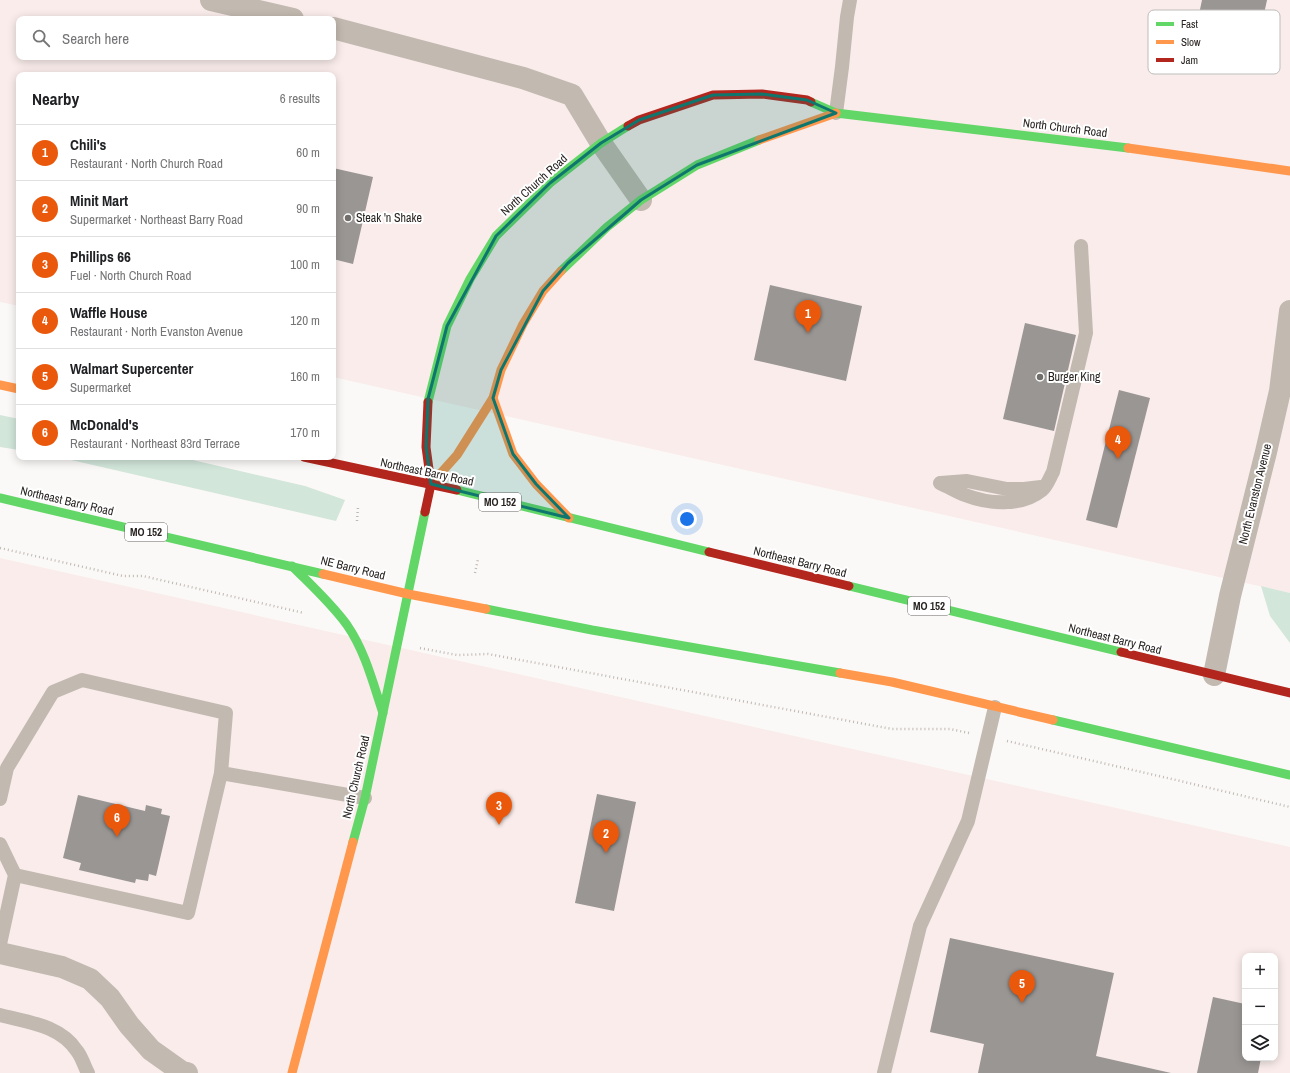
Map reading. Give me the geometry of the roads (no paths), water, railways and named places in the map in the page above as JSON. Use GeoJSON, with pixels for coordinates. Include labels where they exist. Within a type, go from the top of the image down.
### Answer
{"type":"FeatureCollection","features":[{"type":"Feature","properties":{"kind":"main road","name":"North Church Road"},"geometry":{"type":"LineString","coordinates":[[292,1073],[365,798],[431,484],[426,446],[428,400],[447,326],[470,279],[496,236],[550,183],[601,143],[639,120],[713,95],[762,94],[807,100],[836,113],[1142,150],[1290,171]]}},
{"type":"Feature","properties":{"kind":"main road","name":"North Church Road"},"geometry":{"type":"LineString","coordinates":[[431,484],[456,455],[493,398],[500,370],[523,324],[543,290],[590,242],[641,200],[697,165],[750,143],[836,113]]}},
{"type":"Feature","properties":{"kind":"main road"},"geometry":{"type":"LineString","coordinates":[[0,385],[16,388]]}},
{"type":"Feature","properties":{"kind":"main road"},"geometry":{"type":"LineString","coordinates":[[493,398],[513,454],[536,484],[569,518]]}},
{"type":"Feature","properties":{"kind":"main road","name":"Northeast Barry Road"},"geometry":{"type":"LineString","coordinates":[[317,460],[431,484],[1290,693]]}},
{"type":"Feature","properties":{"kind":"main road","name":"Northeast Barry Road"},"geometry":{"type":"LineString","coordinates":[[0,498],[292,566]]}},
{"type":"Feature","properties":{"kind":"main road"},"geometry":{"type":"LineString","coordinates":[[292,566],[334,609],[353,635],[364,660],[383,713]]}},
{"type":"Feature","properties":{"kind":"main road","name":"NE Barry Road"},"geometry":{"type":"LineString","coordinates":[[292,566],[408,594]]}},
{"type":"Feature","properties":{"kind":"main road","name":"MO 152"},"geometry":{"type":"LineString","coordinates":[[408,594],[592,630],[892,682],[1290,775]]}},
{"type":"Feature","properties":{"kind":"street"},"geometry":{"type":"LineString","coordinates":[[211,0],[280,16]]}},
{"type":"Feature","properties":{"kind":"street"},"geometry":{"type":"LineString","coordinates":[[336,29],[523,78],[572,95],[601,143],[641,200]]}},
{"type":"Feature","properties":{"kind":"street","name":"North Evanston Avenue"},"geometry":{"type":"LineString","coordinates":[[1214,675],[1230,596],[1266,452],[1285,392],[1290,311]]}},
{"type":"Feature","properties":{"kind":"street"},"geometry":{"type":"LineString","coordinates":[[0,953],[62,967],[90,979],[110,998],[129,1025],[151,1050],[184,1073]]}},
{"type":"Feature","properties":{"kind":"lane"},"geometry":{"type":"LineString","coordinates":[[836,113],[850,0]]}},
{"type":"Feature","properties":{"kind":"lane"},"geometry":{"type":"LineString","coordinates":[[940,483],[966,495],[991,501],[1010,503],[1030,497],[1042,490],[1053,472],[1086,333],[1081,246]]}},
{"type":"Feature","properties":{"kind":"lane"},"geometry":{"type":"LineString","coordinates":[[0,799],[7,768],[53,692],[82,680],[226,713],[221,773],[188,913],[15,875]]}},
{"type":"Feature","properties":{"kind":"lane"},"geometry":{"type":"LineString","coordinates":[[884,1073],[920,926],[968,821],[995,707]]}},
{"type":"Feature","properties":{"kind":"lane"},"geometry":{"type":"LineString","coordinates":[[221,773],[365,798]]}},
{"type":"Feature","properties":{"kind":"lane"},"geometry":{"type":"LineString","coordinates":[[0,844],[15,875],[0,944]]}},
{"type":"Feature","properties":{"kind":"lane"},"geometry":{"type":"LineString","coordinates":[[0,1015],[53,1030],[67,1039],[77,1051],[88,1073]]}},
{"type":"Feature","properties":{"kind":"place","name":"Steak 'n Shake"},"geometry":{"type":"Point","coordinates":[348,218]}},
{"type":"Feature","properties":{"kind":"place","name":"Chili's"},"geometry":{"type":"Point","coordinates":[808,333]}},
{"type":"Feature","properties":{"kind":"place","name":"Burger King"},"geometry":{"type":"Point","coordinates":[1040,377]}},
{"type":"Feature","properties":{"kind":"place","name":"Waffle House"},"geometry":{"type":"Point","coordinates":[1118,459]}},
{"type":"Feature","properties":{"kind":"place","name":"Phillips 66"},"geometry":{"type":"Point","coordinates":[499,825]}},
{"type":"Feature","properties":{"kind":"place","name":"McDonald's"},"geometry":{"type":"Point","coordinates":[117,837]}},
{"type":"Feature","properties":{"kind":"place","name":"Minit Mart"},"geometry":{"type":"Point","coordinates":[606,853]}},
{"type":"Feature","properties":{"kind":"place","name":"Walmart Supercenter"},"geometry":{"type":"Point","coordinates":[1022,1003]}}]}
